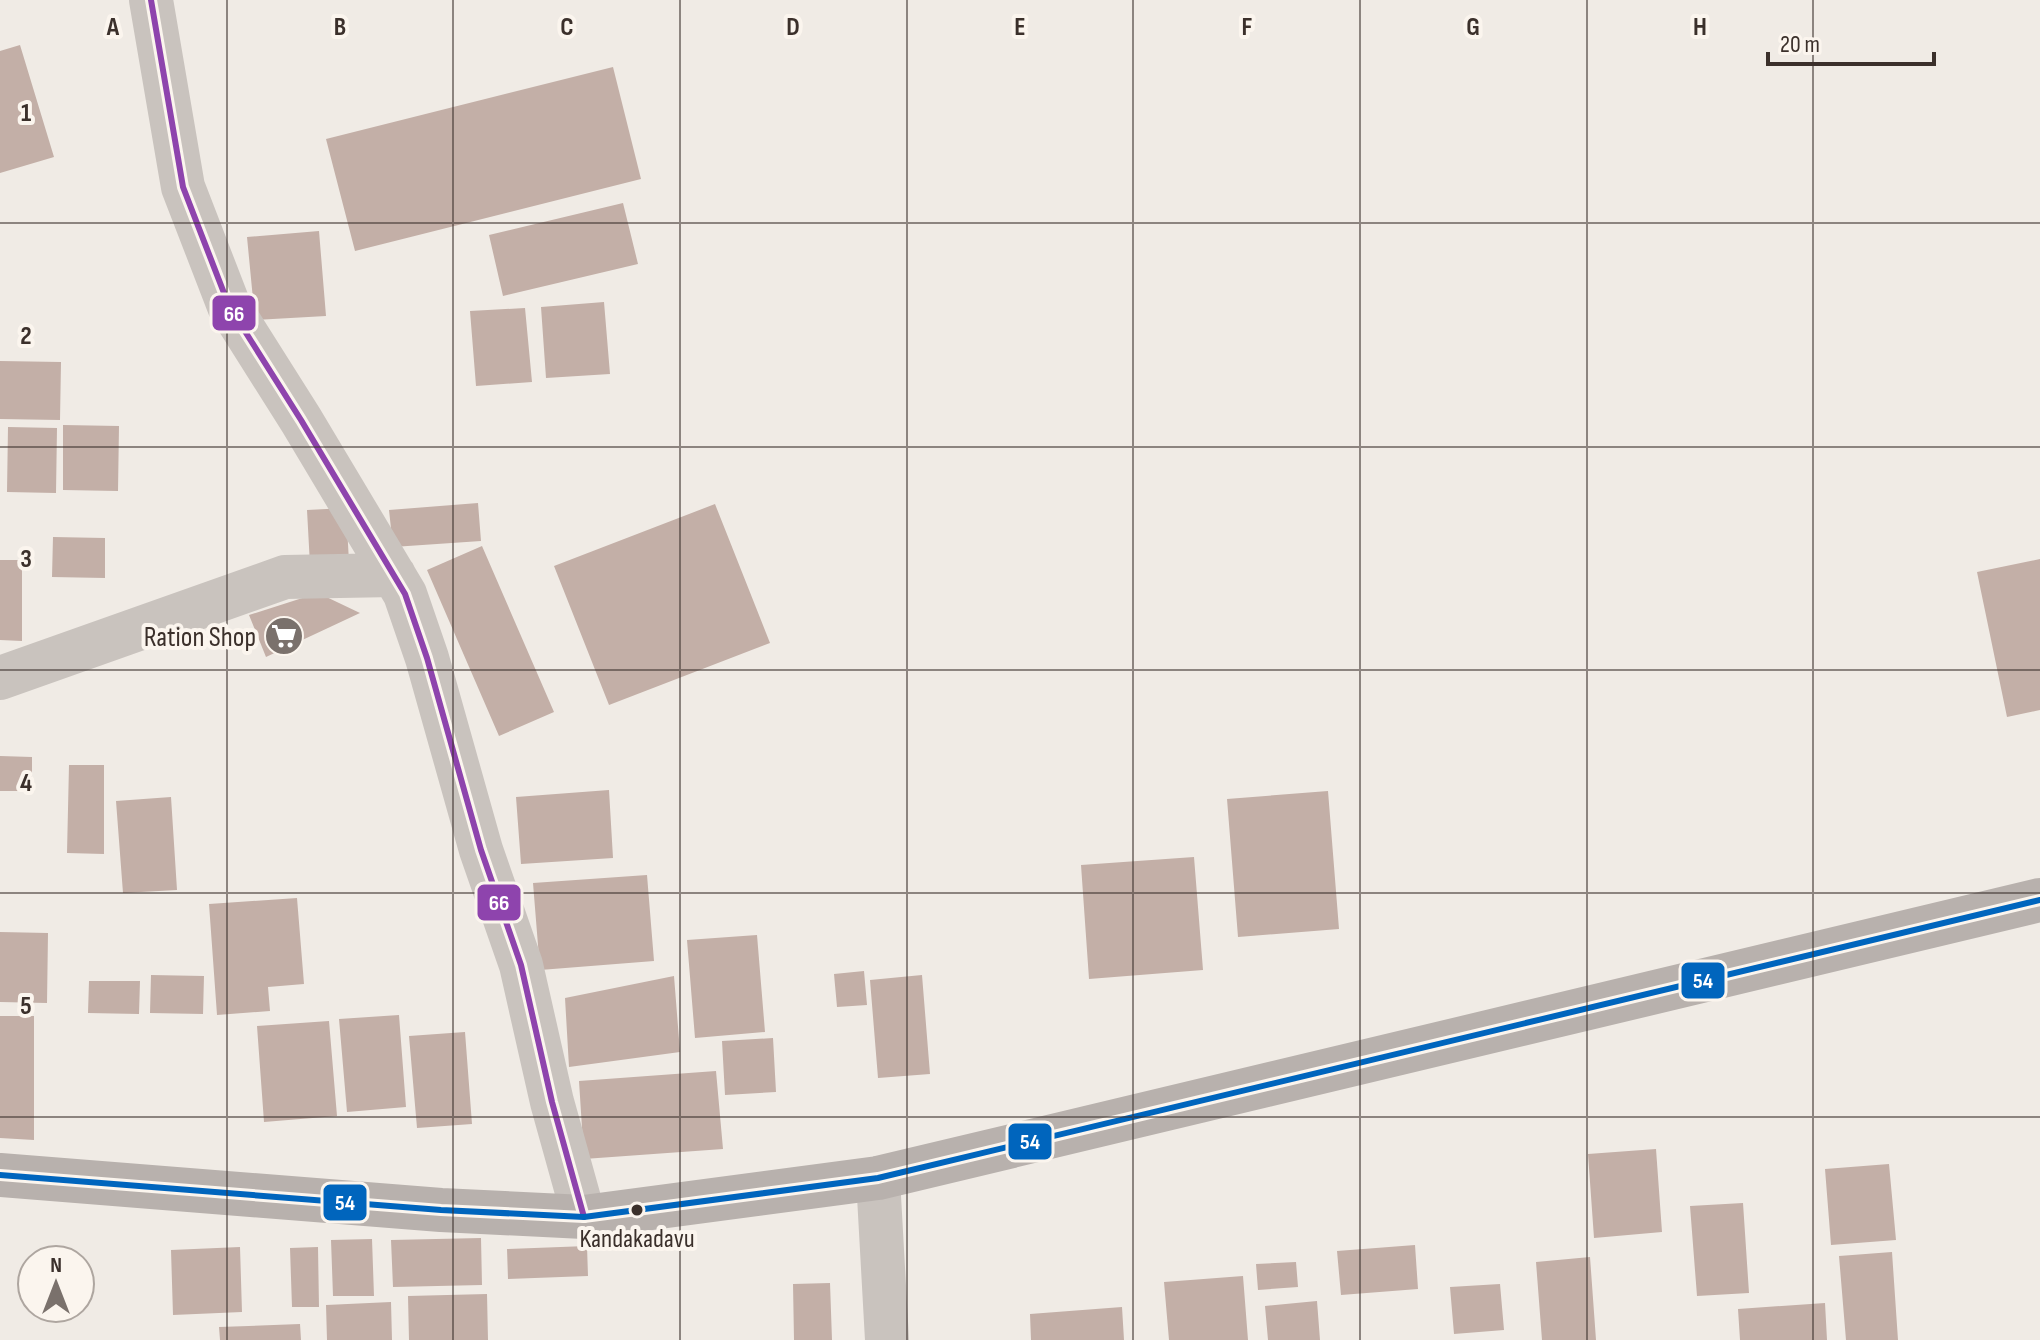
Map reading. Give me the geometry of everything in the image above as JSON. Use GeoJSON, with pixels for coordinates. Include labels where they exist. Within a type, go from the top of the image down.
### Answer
{"type":"FeatureCollection","features":[{"type":"Feature","properties":{"kind":"main road"},"geometry":{"type":"LineString","coordinates":[[0,1175],[441,1210],[584,1217],[878,1178],[2040,900]]}},
{"type":"Feature","properties":{"kind":"street"},"geometry":{"type":"LineString","coordinates":[[151,0],[183,187],[229,306],[405,594],[427,658],[481,850],[521,965],[552,1102],[584,1217]]}},
{"type":"Feature","properties":{"kind":"street"},"geometry":{"type":"LineString","coordinates":[[0,678],[285,577],[394,575]]}},
{"type":"Feature","properties":{"kind":"street"},"geometry":{"type":"LineString","coordinates":[[878,1178],[887,1340]]}},
{"type":"Feature","properties":{"kind":"building"},"geometry":{"type":"Polygon","coordinates":[[[20,45],[54,157],[0,173],[0,51],[20,45]]]}},
{"type":"Feature","properties":{"kind":"building"},"geometry":{"type":"Polygon","coordinates":[[[613,67],[641,179],[355,251],[326,139],[613,67]]]}},
{"type":"Feature","properties":{"kind":"building"},"geometry":{"type":"Polygon","coordinates":[[[623,203],[638,264],[503,296],[489,235],[623,203]]]}},
{"type":"Feature","properties":{"kind":"building"},"geometry":{"type":"Polygon","coordinates":[[[319,231],[326,316],[255,320],[247,237],[319,231]]]}},
{"type":"Feature","properties":{"kind":"building"},"geometry":{"type":"Polygon","coordinates":[[[604,302],[610,374],[546,378],[541,307],[604,302]]]}},
{"type":"Feature","properties":{"kind":"building"},"geometry":{"type":"Polygon","coordinates":[[[525,308],[532,382],[476,386],[470,311],[525,308]]]}},
{"type":"Feature","properties":{"kind":"building"},"geometry":{"type":"Polygon","coordinates":[[[0,361],[61,362],[60,420],[0,419],[0,361]]]}},
{"type":"Feature","properties":{"kind":"building"},"geometry":{"type":"Polygon","coordinates":[[[63,425],[119,426],[118,491],[63,490],[63,425]]]}},
{"type":"Feature","properties":{"kind":"building"},"geometry":{"type":"Polygon","coordinates":[[[8,427],[57,428],[56,493],[7,492],[8,427]]]}},
{"type":"Feature","properties":{"kind":"building"},"geometry":{"type":"Polygon","coordinates":[[[478,503],[481,541],[393,547],[389,510],[478,503]]]}},
{"type":"Feature","properties":{"kind":"building"},"geometry":{"type":"Polygon","coordinates":[[[715,504],[770,643],[609,705],[554,566],[715,504]]]}},
{"type":"Feature","properties":{"kind":"building"},"geometry":{"type":"Polygon","coordinates":[[[346,508],[349,562],[310,565],[307,510],[346,508]]]}},
{"type":"Feature","properties":{"kind":"building"},"geometry":{"type":"Polygon","coordinates":[[[53,537],[105,538],[105,578],[52,577],[53,537]]]}},
{"type":"Feature","properties":{"kind":"building"},"geometry":{"type":"Polygon","coordinates":[[[482,546],[554,712],[499,736],[427,570],[482,546]]]}},
{"type":"Feature","properties":{"kind":"building"},"geometry":{"type":"Polygon","coordinates":[[[2040,559],[2040,710],[2007,717],[1977,572],[2040,559]]]}},
{"type":"Feature","properties":{"kind":"building"},"geometry":{"type":"Polygon","coordinates":[[[0,560],[22,560],[22,641],[0,640],[0,560]]]}},
{"type":"Feature","properties":{"kind":"building","name":"Ration Shop"},"geometry":{"type":"Polygon","coordinates":[[[318,593],[360,613],[266,657],[249,615],[318,593]]]}},
{"type":"Feature","properties":{"kind":"building"},"geometry":{"type":"Polygon","coordinates":[[[0,756],[32,757],[32,791],[0,791],[0,756]]]}},
{"type":"Feature","properties":{"kind":"building"},"geometry":{"type":"Polygon","coordinates":[[[69,765],[104,765],[104,854],[67,853],[69,765]]]}},
{"type":"Feature","properties":{"kind":"building"},"geometry":{"type":"Polygon","coordinates":[[[609,790],[613,858],[521,864],[516,797],[609,790]]]}},
{"type":"Feature","properties":{"kind":"building"},"geometry":{"type":"Polygon","coordinates":[[[1328,791],[1339,929],[1238,937],[1227,799],[1328,791]]]}},
{"type":"Feature","properties":{"kind":"building"},"geometry":{"type":"Polygon","coordinates":[[[171,797],[177,890],[123,893],[116,801],[171,797]]]}},
{"type":"Feature","properties":{"kind":"building"},"geometry":{"type":"Polygon","coordinates":[[[1194,857],[1203,970],[1089,979],[1081,865],[1194,857]]]}},
{"type":"Feature","properties":{"kind":"building"},"geometry":{"type":"Polygon","coordinates":[[[647,875],[654,961],[540,970],[533,883],[647,875]]]}},
{"type":"Feature","properties":{"kind":"building"},"geometry":{"type":"Polygon","coordinates":[[[297,898],[304,984],[268,987],[270,1011],[217,1015],[209,904],[297,898]]]}},
{"type":"Feature","properties":{"kind":"building"},"geometry":{"type":"Polygon","coordinates":[[[0,932],[48,933],[47,1003],[0,1002],[0,932]]]}},
{"type":"Feature","properties":{"kind":"building"},"geometry":{"type":"Polygon","coordinates":[[[757,935],[765,1032],[695,1038],[687,940],[757,935]]]}},
{"type":"Feature","properties":{"kind":"building"},"geometry":{"type":"Polygon","coordinates":[[[864,971],[867,1005],[837,1007],[834,974],[864,971]]]}},
{"type":"Feature","properties":{"kind":"building"},"geometry":{"type":"Polygon","coordinates":[[[151,975],[204,976],[203,1014],[150,1013],[151,975]]]}},
{"type":"Feature","properties":{"kind":"building"},"geometry":{"type":"Polygon","coordinates":[[[922,975],[930,1074],[878,1078],[870,980],[922,975]]]}},
{"type":"Feature","properties":{"kind":"building"},"geometry":{"type":"Polygon","coordinates":[[[674,976],[680,1052],[569,1067],[565,998],[674,976]]]}},
{"type":"Feature","properties":{"kind":"building"},"geometry":{"type":"Polygon","coordinates":[[[89,981],[140,981],[139,1014],[88,1013],[89,981]]]}},
{"type":"Feature","properties":{"kind":"building"},"geometry":{"type":"Polygon","coordinates":[[[399,1015],[406,1107],[347,1112],[339,1019],[399,1015]]]}},
{"type":"Feature","properties":{"kind":"building"},"geometry":{"type":"Polygon","coordinates":[[[0,1016],[34,1016],[34,1140],[0,1138],[0,1016]]]}},
{"type":"Feature","properties":{"kind":"building"},"geometry":{"type":"Polygon","coordinates":[[[329,1021],[337,1116],[264,1122],[257,1026],[329,1021]]]}},
{"type":"Feature","properties":{"kind":"building"},"geometry":{"type":"Polygon","coordinates":[[[465,1032],[472,1124],[417,1128],[409,1036],[465,1032]]]}},
{"type":"Feature","properties":{"kind":"building"},"geometry":{"type":"Polygon","coordinates":[[[773,1038],[776,1092],[725,1095],[722,1041],[773,1038]]]}},
{"type":"Feature","properties":{"kind":"building"},"geometry":{"type":"Polygon","coordinates":[[[716,1071],[723,1149],[584,1159],[579,1081],[716,1071]]]}},
{"type":"Feature","properties":{"kind":"building"},"geometry":{"type":"Polygon","coordinates":[[[1656,1149],[1662,1232],[1594,1238],[1588,1154],[1656,1149]]]}},
{"type":"Feature","properties":{"kind":"building"},"geometry":{"type":"Polygon","coordinates":[[[1889,1164],[1896,1240],[1831,1245],[1825,1169],[1889,1164]]]}},
{"type":"Feature","properties":{"kind":"building"},"geometry":{"type":"Polygon","coordinates":[[[1743,1203],[1749,1293],[1697,1296],[1690,1206],[1743,1203]]]}},
{"type":"Feature","properties":{"kind":"building"},"geometry":{"type":"Polygon","coordinates":[[[481,1238],[482,1285],[393,1287],[391,1240],[481,1238]]]}},
{"type":"Feature","properties":{"kind":"building"},"geometry":{"type":"Polygon","coordinates":[[[372,1239],[374,1296],[333,1296],[331,1240],[372,1239]]]}},
{"type":"Feature","properties":{"kind":"building"},"geometry":{"type":"Polygon","coordinates":[[[1415,1245],[1418,1289],[1341,1295],[1337,1251],[1415,1245]]]}},
{"type":"Feature","properties":{"kind":"building"},"geometry":{"type":"Polygon","coordinates":[[[587,1246],[588,1276],[508,1279],[507,1249],[587,1246]]]}},
{"type":"Feature","properties":{"kind":"building"},"geometry":{"type":"Polygon","coordinates":[[[240,1247],[242,1312],[173,1315],[171,1250],[240,1247]]]}},
{"type":"Feature","properties":{"kind":"building"},"geometry":{"type":"Polygon","coordinates":[[[318,1247],[319,1307],[292,1307],[290,1248],[318,1247]]]}},
{"type":"Feature","properties":{"kind":"building"},"geometry":{"type":"Polygon","coordinates":[[[1892,1252],[1898,1340],[1846,1340],[1839,1256],[1892,1252]]]}},
{"type":"Feature","properties":{"kind":"building"},"geometry":{"type":"Polygon","coordinates":[[[1590,1257],[1596,1340],[1542,1340],[1536,1262],[1590,1257]]]}},
{"type":"Feature","properties":{"kind":"building"},"geometry":{"type":"Polygon","coordinates":[[[1296,1262],[1298,1287],[1258,1290],[1256,1264],[1296,1262]]]}},
{"type":"Feature","properties":{"kind":"building"},"geometry":{"type":"Polygon","coordinates":[[[1243,1276],[1248,1340],[1169,1340],[1164,1282],[1243,1276]]]}},
{"type":"Feature","properties":{"kind":"building"},"geometry":{"type":"Polygon","coordinates":[[[830,1283],[832,1340],[794,1340],[793,1284],[830,1283]]]}},
{"type":"Feature","properties":{"kind":"building"},"geometry":{"type":"Polygon","coordinates":[[[1500,1284],[1504,1330],[1454,1334],[1450,1287],[1500,1284]]]}},
{"type":"Feature","properties":{"kind":"building"},"geometry":{"type":"Polygon","coordinates":[[[487,1294],[488,1340],[409,1340],[408,1296],[487,1294]]]}},
{"type":"Feature","properties":{"kind":"building"},"geometry":{"type":"Polygon","coordinates":[[[1317,1301],[1320,1340],[1268,1340],[1265,1306],[1317,1301]]]}},
{"type":"Feature","properties":{"kind":"building"},"geometry":{"type":"Polygon","coordinates":[[[391,1302],[392,1340],[327,1340],[326,1305],[391,1302]]]}},
{"type":"Feature","properties":{"kind":"building"},"geometry":{"type":"Polygon","coordinates":[[[1825,1303],[1827,1340],[1740,1340],[1738,1309],[1825,1303]]]}},
{"type":"Feature","properties":{"kind":"building"},"geometry":{"type":"Polygon","coordinates":[[[1122,1307],[1124,1340],[1031,1340],[1030,1314],[1122,1307]]]}},
{"type":"Feature","properties":{"kind":"building"},"geometry":{"type":"Polygon","coordinates":[[[300,1324],[301,1340],[220,1340],[219,1327],[300,1324]]]}},
{"type":"Feature","properties":{"kind":"transit line","name":"66"},"geometry":{"type":"LineString","coordinates":[[151,0],[183,187],[229,306],[405,594],[427,658],[481,850],[521,965],[552,1102],[584,1217]]}},
{"type":"Feature","properties":{"kind":"transit line","name":"54"},"geometry":{"type":"LineString","coordinates":[[0,1175],[441,1210],[584,1217],[878,1178],[2040,900]]}},
{"type":"Feature","properties":{"kind":"place","name":"Ration Shop"},"geometry":{"type":"Point","coordinates":[284,636]}},
{"type":"Feature","properties":{"kind":"place","name":"Kandakadavu"},"geometry":{"type":"Point","coordinates":[637,1210]}}]}
